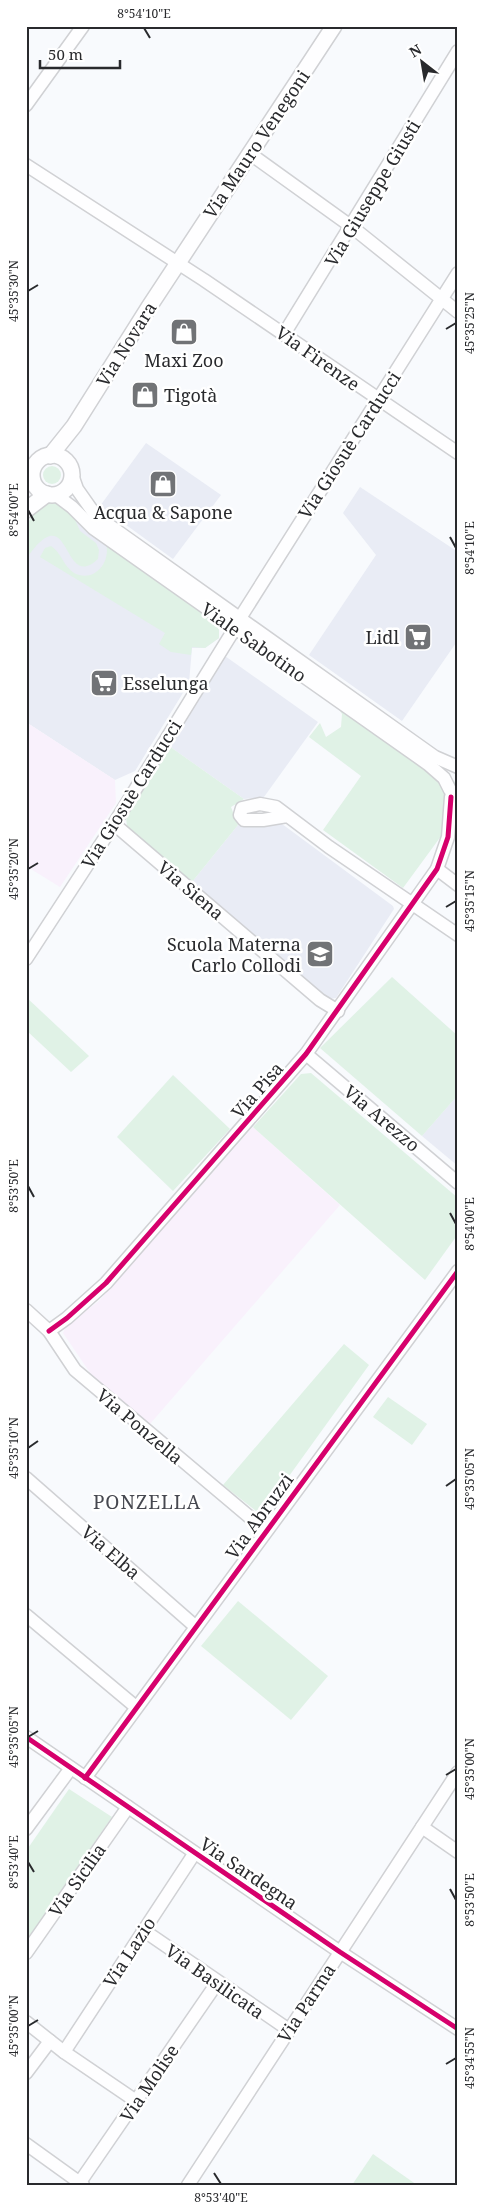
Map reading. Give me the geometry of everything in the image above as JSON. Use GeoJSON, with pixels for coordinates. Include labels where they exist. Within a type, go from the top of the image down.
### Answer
{"type":"FeatureCollection","features":[{"type":"Feature","properties":{"kind":"street"},"geometry":{"type":"LineString","coordinates":[[26,105],[83,26]]}},
{"type":"Feature","properties":{"kind":"street","name":"Via Mauro Venegoni"},"geometry":{"type":"LineString","coordinates":[[178,262],[334,26]]}},
{"type":"Feature","properties":{"kind":"street","name":"Via Giuseppe Giusti"},"geometry":{"type":"LineString","coordinates":[[284,334],[352,227],[458,51]]}},
{"type":"Feature","properties":{"kind":"street"},"geometry":{"type":"LineString","coordinates":[[249,153],[352,227],[458,312]]}},
{"type":"Feature","properties":{"kind":"street","name":"Via Firenze"},"geometry":{"type":"LineString","coordinates":[[26,166],[178,262],[379,401],[458,453]]}},
{"type":"Feature","properties":{"kind":"street","name":"Via Novara"},"geometry":{"type":"LineString","coordinates":[[39,457],[74,426],[178,262]]}},
{"type":"Feature","properties":{"kind":"street","name":"Via Giosuè Carducci"},"geometry":{"type":"LineString","coordinates":[[26,959],[114,824],[237,623],[324,484],[379,401],[458,273]]}},
{"type":"Feature","properties":{"kind":"street","name":"Via Novara"},"geometry":{"type":"LineString","coordinates":[[70,469],[69,452],[74,426]]}},
{"type":"Feature","properties":{"kind":"street"},"geometry":{"type":"LineString","coordinates":[[26,510],[51,495],[61,493],[70,484],[70,469],[61,458],[39,457],[29,479],[38,489],[51,495]]}},
{"type":"Feature","properties":{"kind":"street","name":"Viale Sabotino"},"geometry":{"type":"LineString","coordinates":[[70,469],[77,489],[96,516],[428,764],[444,778],[453,797]]}},
{"type":"Feature","properties":{"kind":"street","name":"Viale Sabotino"},"geometry":{"type":"LineString","coordinates":[[51,495],[72,507],[93,528],[237,623],[435,758],[451,766],[458,767]]}},
{"type":"Feature","properties":{"kind":"street","name":"Via Pisa"},"geometry":{"type":"LineString","coordinates":[[49,1331],[67,1318],[106,1283],[306,1054],[338,1011],[437,869],[448,837],[453,797],[450,783],[458,772]]}},
{"type":"Feature","properties":{"kind":"street"},"geometry":{"type":"LineString","coordinates":[[286,816],[458,935]]}},
{"type":"Feature","properties":{"kind":"street","name":"Via Siena"},"geometry":{"type":"LineString","coordinates":[[114,824],[320,1000],[338,1011]]}},
{"type":"Feature","properties":{"kind":"street","name":"Via Pisa"},"geometry":{"type":"LineString","coordinates":[[448,837],[458,825]]}},
{"type":"Feature","properties":{"kind":"street"},"geometry":{"type":"LineString","coordinates":[[437,869],[458,885]]}},
{"type":"Feature","properties":{"kind":"street","name":"Via Arezzo"},"geometry":{"type":"LineString","coordinates":[[306,1054],[458,1183]]}},
{"type":"Feature","properties":{"kind":"street","name":"Via Abruzzi"},"geometry":{"type":"LineString","coordinates":[[85,1778],[265,1530],[458,1271]]}},
{"type":"Feature","properties":{"kind":"street","name":"Via Ponzella"},"geometry":{"type":"LineString","coordinates":[[26,1310],[49,1331],[75,1370],[265,1530]]}},
{"type":"Feature","properties":{"kind":"street","name":"Via Elba"},"geometry":{"type":"LineString","coordinates":[[26,1478],[196,1626]]}},
{"type":"Feature","properties":{"kind":"street"},"geometry":{"type":"LineString","coordinates":[[26,1615],[136,1707]]}},
{"type":"Feature","properties":{"kind":"street","name":"Via Sardegna"},"geometry":{"type":"LineString","coordinates":[[26,1737],[194,1854],[212,1864],[340,1952],[458,2029]]}},
{"type":"Feature","properties":{"kind":"street"},"geometry":{"type":"LineString","coordinates":[[26,1829],[71,1768]]}},
{"type":"Feature","properties":{"kind":"street","name":"Via Parma"},"geometry":{"type":"LineString","coordinates":[[188,2185],[458,1772]]}},
{"type":"Feature","properties":{"kind":"street","name":"Via Sicilia"},"geometry":{"type":"LineString","coordinates":[[26,1953],[128,1807]]}},
{"type":"Feature","properties":{"kind":"street"},"geometry":{"type":"LineString","coordinates":[[422,1826],[458,1852]]}},
{"type":"Feature","properties":{"kind":"street","name":"Via Lazio"},"geometry":{"type":"LineString","coordinates":[[64,2052],[194,1854]]}},
{"type":"Feature","properties":{"kind":"street","name":"Via Basilicata"},"geometry":{"type":"LineString","coordinates":[[143,1930],[217,1983],[289,2030]]}},
{"type":"Feature","properties":{"kind":"street","name":"Via Molise"},"geometry":{"type":"LineString","coordinates":[[82,2184],[217,1983]]}},
{"type":"Feature","properties":{"kind":"street"},"geometry":{"type":"LineString","coordinates":[[26,2022],[64,2052],[136,2102]]}},
{"type":"Feature","properties":{"kind":"street"},"geometry":{"type":"LineString","coordinates":[[26,2073],[50,2041]]}},
{"type":"Feature","properties":{"kind":"street"},"geometry":{"type":"LineString","coordinates":[[26,2144],[82,2184]]}},
{"type":"Feature","properties":{"kind":"shaded area"},"geometry":{"type":"Polygon","coordinates":[[[146,443],[221,495],[173,559],[100,506],[146,443]]]}},
{"type":"Feature","properties":{"kind":"shaded area"},"geometry":{"type":"Polygon","coordinates":[[[360,487],[458,552],[458,640],[402,721],[309,655],[376,555],[343,513],[360,487]]]}},
{"type":"Feature","properties":{"kind":"shaded area"},"geometry":{"type":"Polygon","coordinates":[[[56,503],[219,630],[219,638],[205,648],[192,648],[189,683],[135,771],[115,780],[26,722],[26,527],[37,506],[56,503]]]}},
{"type":"Feature","properties":{"kind":"shaded area"},"geometry":{"type":"Polygon","coordinates":[[[225,656],[318,722],[264,797],[244,799],[169,746],[225,656]]]}},
{"type":"Feature","properties":{"kind":"shaded area"},"geometry":{"type":"Polygon","coordinates":[[[26,722],[115,780],[116,803],[60,887],[26,866],[26,722]]]}},
{"type":"Feature","properties":{"kind":"shaded area","name":"Scuola Materna Carlo Collodi"},"geometry":{"type":"Polygon","coordinates":[[[278,821],[393,906],[394,909],[336,998],[328,999],[192,882],[238,825],[248,827],[278,821]]]}},
{"type":"Feature","properties":{"kind":"shaded area"},"geometry":{"type":"Polygon","coordinates":[[[458,1095],[458,1166],[422,1136],[458,1095]]]}},
{"type":"Feature","properties":{"kind":"shaded area"},"geometry":{"type":"Polygon","coordinates":[[[253,1127],[340,1205],[150,1424],[101,1389],[63,1333],[66,1326],[99,1301],[253,1127]]]}},
{"type":"Feature","properties":{"kind":"green space"},"geometry":{"type":"Polygon","coordinates":[[[52,466],[58,469],[61,475],[58,481],[52,484],[46,481],[43,475],[46,469],[52,466]]]}},
{"type":"Feature","properties":{"kind":"green space"},"geometry":{"type":"Polygon","coordinates":[[[46,503],[66,506],[73,515],[80,531],[96,543],[99,550],[98,559],[86,566],[78,564],[59,539],[51,536],[41,541],[26,559],[26,527],[37,506],[46,503]]]}},
{"type":"Feature","properties":{"kind":"green space"},"geometry":{"type":"Polygon","coordinates":[[[105,541],[215,621],[219,630],[219,638],[205,648],[192,647],[191,655],[171,652],[159,644],[165,633],[40,557],[45,548],[51,546],[58,552],[70,570],[82,576],[89,575],[95,573],[104,562],[107,548],[105,541]]]}},
{"type":"Feature","properties":{"kind":"green space"},"geometry":{"type":"Polygon","coordinates":[[[342,701],[458,784],[458,813],[403,888],[323,830],[361,776],[309,737],[320,723],[326,737],[341,727],[342,714],[337,706],[342,701]]]}},
{"type":"Feature","properties":{"kind":"green space"},"geometry":{"type":"Polygon","coordinates":[[[169,746],[244,799],[231,807],[238,825],[192,882],[127,828],[126,816],[169,746]]]}},
{"type":"Feature","properties":{"kind":"green space"},"geometry":{"type":"Polygon","coordinates":[[[392,977],[458,1036],[458,1095],[422,1136],[320,1048],[392,977]]]}},
{"type":"Feature","properties":{"kind":"green space"},"geometry":{"type":"Polygon","coordinates":[[[26,997],[89,1056],[71,1072],[26,1030],[26,997]]]}},
{"type":"Feature","properties":{"kind":"green space"},"geometry":{"type":"Polygon","coordinates":[[[311,1073],[458,1198],[458,1234],[425,1280],[253,1127],[301,1074],[311,1073]]]}},
{"type":"Feature","properties":{"kind":"green space"},"geometry":{"type":"Polygon","coordinates":[[[173,1075],[230,1129],[173,1191],[117,1137],[173,1075]]]}},
{"type":"Feature","properties":{"kind":"green space"},"geometry":{"type":"Polygon","coordinates":[[[344,1344],[369,1365],[261,1515],[223,1485],[344,1344]]]}},
{"type":"Feature","properties":{"kind":"green space"},"geometry":{"type":"Polygon","coordinates":[[[388,1397],[427,1424],[412,1445],[373,1417],[388,1397]]]}},
{"type":"Feature","properties":{"kind":"green space"},"geometry":{"type":"Polygon","coordinates":[[[238,1601],[328,1676],[291,1720],[201,1646],[238,1601]]]}},
{"type":"Feature","properties":{"kind":"green space"},"geometry":{"type":"Polygon","coordinates":[[[69,1789],[112,1817],[26,1941],[26,1851],[69,1789]]]}},
{"type":"Feature","properties":{"kind":"green space"},"geometry":{"type":"Polygon","coordinates":[[[373,2154],[417,2185],[352,2185],[373,2154]]]}},
{"type":"Feature","properties":{"kind":"cycle path"},"geometry":{"type":"LineString","coordinates":[[49,1331],[67,1318],[106,1283],[306,1054],[437,869],[448,837],[451,797]]}},
{"type":"Feature","properties":{"kind":"cycle path"},"geometry":{"type":"LineString","coordinates":[[85,1778],[458,1271]]}},
{"type":"Feature","properties":{"kind":"cycle path"},"geometry":{"type":"LineString","coordinates":[[26,1737],[340,1952],[458,2029]]}},
{"type":"Feature","properties":{"kind":"place","name":"Maxi Zoo"},"geometry":{"type":"Point","coordinates":[184,332]}},
{"type":"Feature","properties":{"kind":"place","name":"Tigotà"},"geometry":{"type":"Point","coordinates":[145,395]}},
{"type":"Feature","properties":{"kind":"place","name":"Acqua & Sapone"},"geometry":{"type":"Point","coordinates":[163,484]}},
{"type":"Feature","properties":{"kind":"place","name":"Lidl"},"geometry":{"type":"Point","coordinates":[418,637]}},
{"type":"Feature","properties":{"kind":"place","name":"Esselunga"},"geometry":{"type":"Point","coordinates":[104,683]}},
{"type":"Feature","properties":{"kind":"place","name":"Scuola Materna Carlo Collodi"},"geometry":{"type":"Point","coordinates":[320,954]}},
{"type":"Feature","properties":{"kind":"district","name":"PONZELLA"},"geometry":{"type":"Point","coordinates":[147,1502]}}]}
